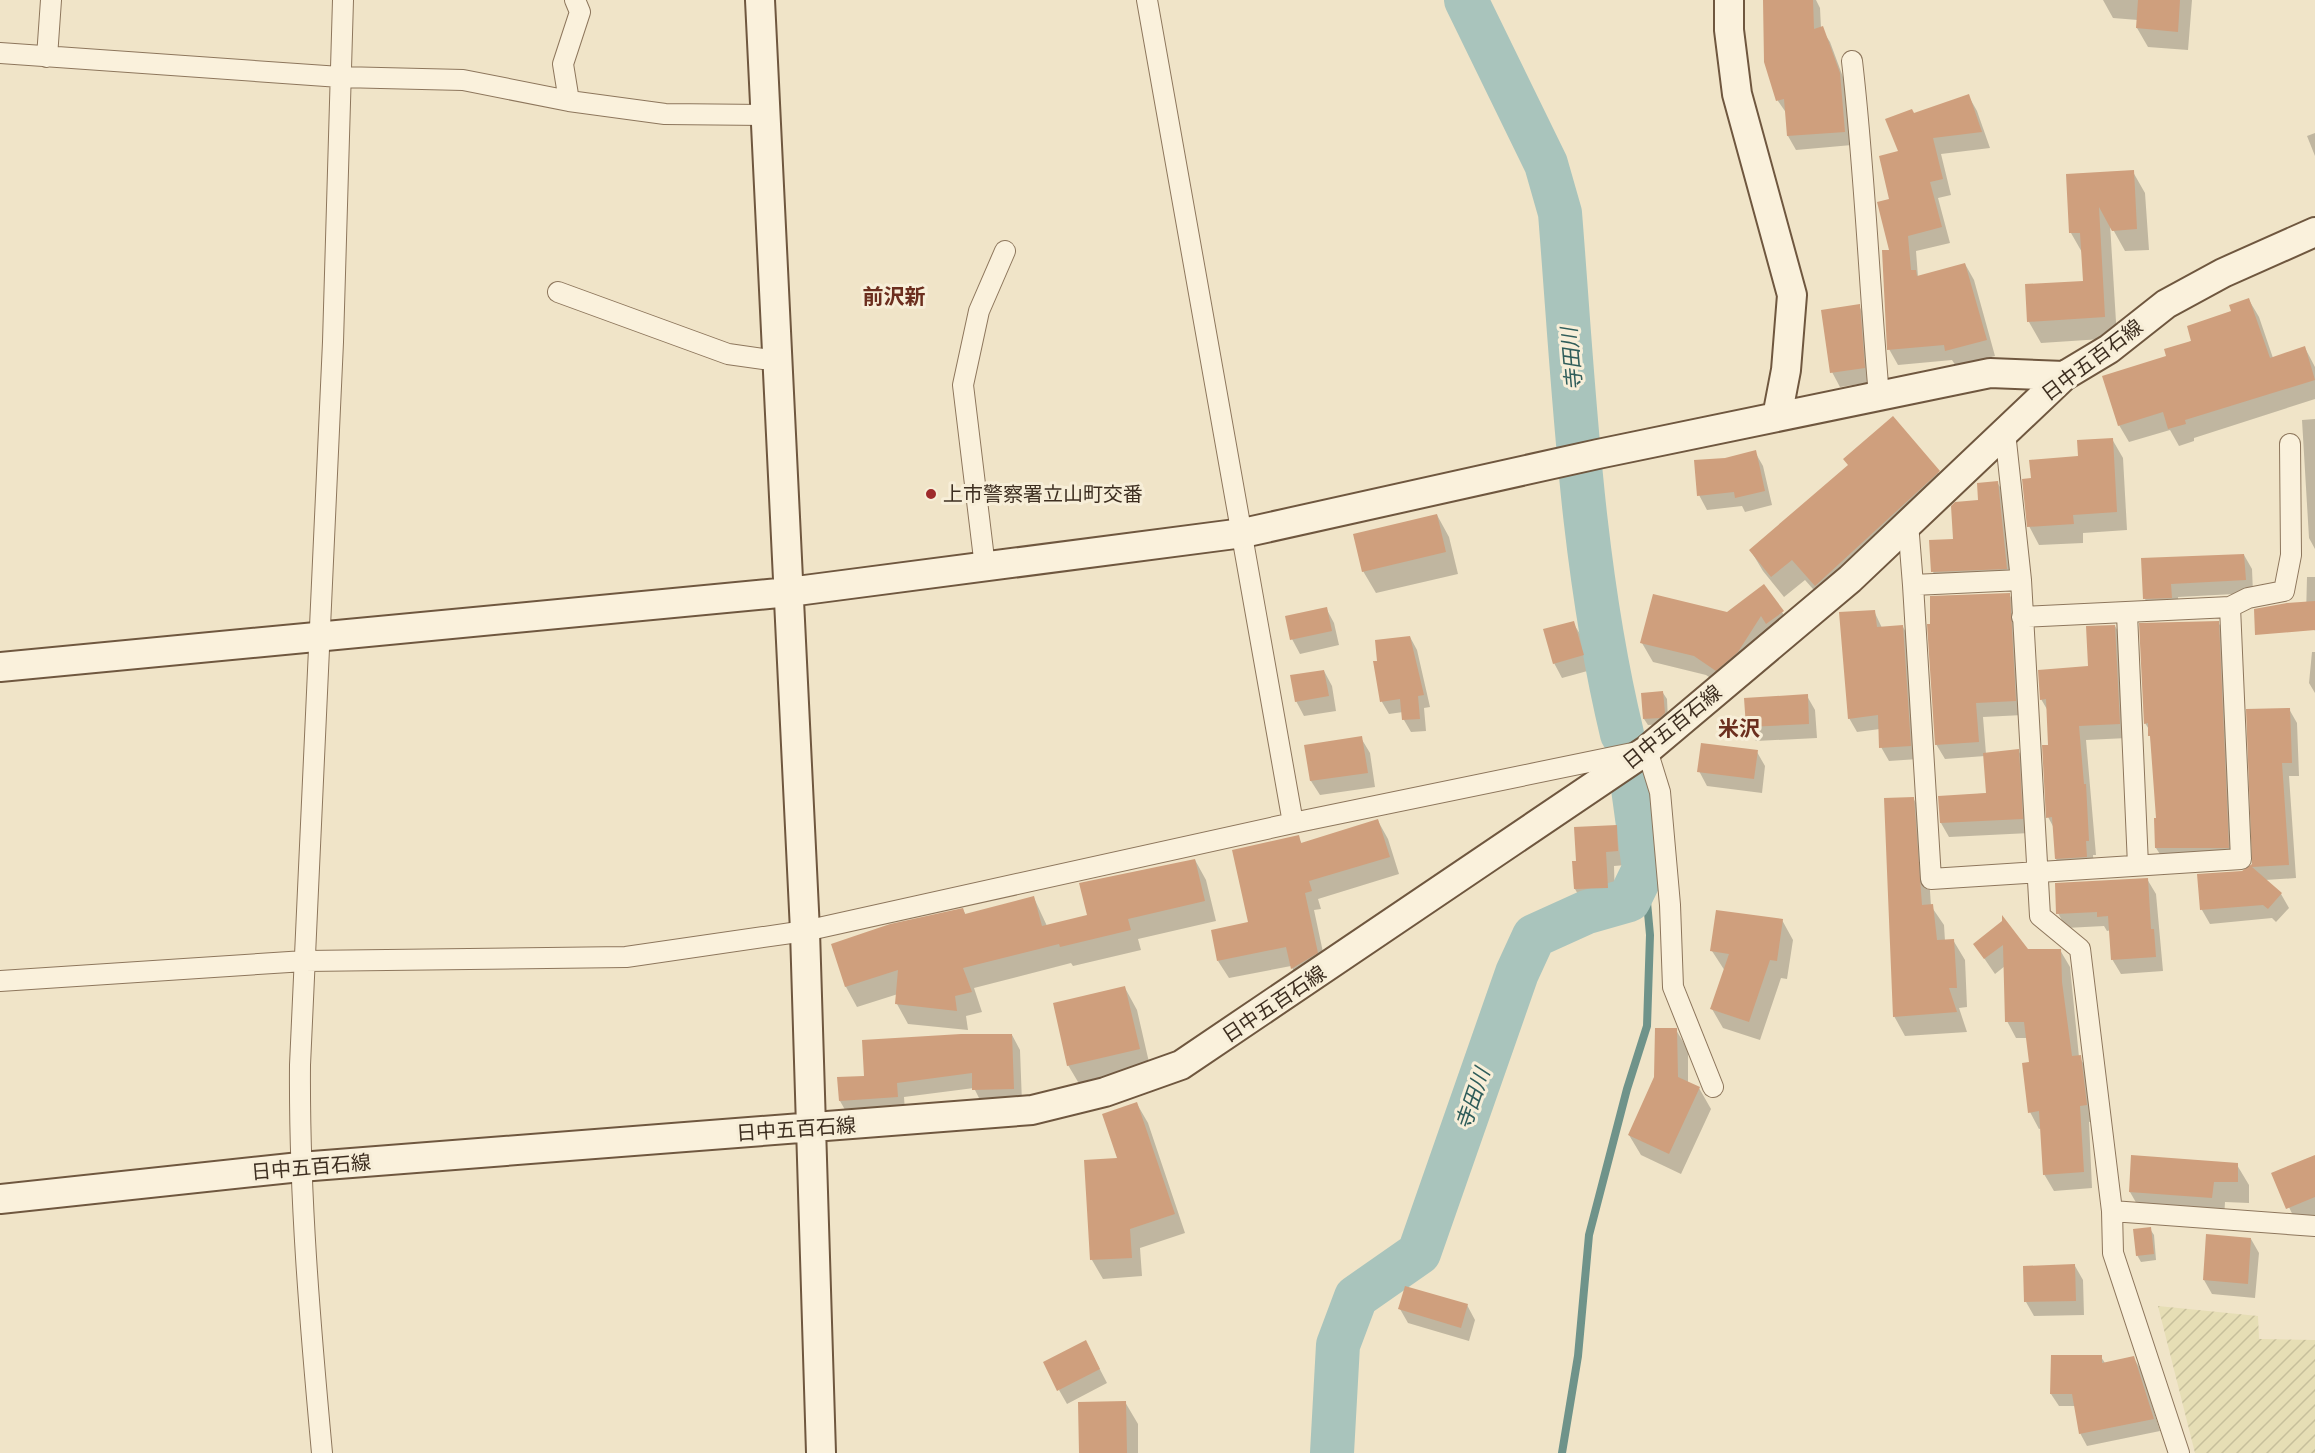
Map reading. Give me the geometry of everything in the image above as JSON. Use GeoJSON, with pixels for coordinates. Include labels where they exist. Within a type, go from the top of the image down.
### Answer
{"type":"FeatureCollection","features":[{"type":"Feature","properties":{"kind":"street"},"geometry":{"type":"LineString","coordinates":[[47,57],[51,0]]}},
{"type":"Feature","properties":{"kind":"street"},"geometry":{"type":"LineString","coordinates":[[322,1453],[308,1308],[300,1167],[304,961],[338,215],[343,0]]}},
{"type":"Feature","properties":{"kind":"street"},"geometry":{"type":"LineString","coordinates":[[569,102],[563,64],[580,12],[575,0]]}},
{"type":"Feature","properties":{"kind":"street"},"geometry":{"type":"LineString","coordinates":[[760,0],[805,931],[821,1453]]}},
{"type":"Feature","properties":{"kind":"street"},"geometry":{"type":"LineString","coordinates":[[1147,0],[1293,823]]}},
{"type":"Feature","properties":{"kind":"street"},"geometry":{"type":"LineString","coordinates":[[1730,0],[1730,30],[1737,94],[1792,294],[1786,370],[1777,417]]}},
{"type":"Feature","properties":{"kind":"street"},"geometry":{"type":"LineString","coordinates":[[0,53],[340,77],[463,80],[569,102],[665,114],[766,115]]}},
{"type":"Feature","properties":{"kind":"street"},"geometry":{"type":"LineString","coordinates":[[1852,61],[1863,153],[1879,396]]}},
{"type":"Feature","properties":{"kind":"street","name":"日中五百石線"},"geometry":{"type":"LineString","coordinates":[[0,1199],[300,1167],[1032,1110],[1105,1092],[1181,1065],[1647,750],[1850,579],[2064,376],[2109,349],[2166,304],[2223,273],[2315,232]]}},
{"type":"Feature","properties":{"kind":"street"},"geometry":{"type":"LineString","coordinates":[[985,567],[963,385],[979,311],[1005,251]]}},
{"type":"Feature","properties":{"kind":"street"},"geometry":{"type":"LineString","coordinates":[[558,292],[728,354],[778,361]]}},
{"type":"Feature","properties":{"kind":"street"},"geometry":{"type":"LineString","coordinates":[[0,667],[789,592],[1243,533],[1598,454],[1990,373],[2064,376]]}},
{"type":"Feature","properties":{"kind":"street"},"geometry":{"type":"LineString","coordinates":[[2005,432],[2021,580],[2040,915],[2080,949],[2112,1211],[2113,1253],[2179,1453]]}},
{"type":"Feature","properties":{"kind":"street"},"geometry":{"type":"LineString","coordinates":[[2022,617],[2230,608],[2248,598],[2284,591],[2291,555],[2290,444]]}},
{"type":"Feature","properties":{"kind":"street"},"geometry":{"type":"LineString","coordinates":[[1908,524],[1931,879],[2241,859],[2230,608]]}},
{"type":"Feature","properties":{"kind":"street"},"geometry":{"type":"LineString","coordinates":[[1913,585],[2021,580]]}},
{"type":"Feature","properties":{"kind":"street"},"geometry":{"type":"LineString","coordinates":[[2127,614],[2138,865]]}},
{"type":"Feature","properties":{"kind":"street"},"geometry":{"type":"LineString","coordinates":[[0,981],[304,961],[626,957],[805,931],[1293,823],[1647,750],[1660,792],[1670,905],[1673,987],[1713,1087]]}},
{"type":"Feature","properties":{"kind":"street"},"geometry":{"type":"LineString","coordinates":[[2112,1211],[2315,1226]]}},
{"type":"Feature","properties":{"kind":"shaded area"},"geometry":{"type":"Polygon","coordinates":[[[2158,1306],[2258,1316],[2259,1339],[2315,1340],[2315,1453],[2195,1453],[2158,1306]]]}},
{"type":"Feature","properties":{"kind":"building"},"geometry":{"type":"Polygon","coordinates":[[[1763,0],[1813,0],[1814,29],[1823,26],[1840,73],[1845,132],[1787,136],[1784,99],[1776,101],[1764,62],[1763,0]]]}},
{"type":"Feature","properties":{"kind":"building"},"geometry":{"type":"Polygon","coordinates":[[[2138,0],[2180,0],[2178,32],[2136,28],[2138,0]]]}},
{"type":"Feature","properties":{"kind":"building"},"geometry":{"type":"Polygon","coordinates":[[[1969,94],[1982,132],[1933,138],[1943,179],[1930,182],[1942,227],[1908,236],[1911,270],[1916,270],[1917,276],[1965,263],[1987,340],[1945,351],[1944,345],[1887,350],[1882,250],[1889,250],[1877,202],[1889,199],[1879,156],[1898,151],[1885,119],[1912,109],[1914,113],[1969,94]]]}},
{"type":"Feature","properties":{"kind":"building"},"geometry":{"type":"Polygon","coordinates":[[[2134,170],[2137,229],[2112,231],[2099,207],[2105,317],[2027,322],[2025,284],[2083,281],[2080,233],[2069,233],[2066,174],[2134,170]]]}},
{"type":"Feature","properties":{"kind":"building"},"geometry":{"type":"Polygon","coordinates":[[[2249,298],[2270,358],[2305,346],[2315,380],[2185,420],[2186,424],[2168,429],[2163,412],[2118,426],[2102,376],[2166,356],[2164,349],[2191,341],[2187,326],[2231,311],[2229,305],[2249,298]]]}},
{"type":"Feature","properties":{"kind":"building"},"geometry":{"type":"Polygon","coordinates":[[[1860,304],[1865,368],[1830,373],[1821,310],[1860,304]]]}},
{"type":"Feature","properties":{"kind":"building"},"geometry":{"type":"Polygon","coordinates":[[[1893,416],[1940,471],[1815,586],[1792,560],[1771,577],[1749,550],[1848,465],[1843,459],[1893,416]]]}},
{"type":"Feature","properties":{"kind":"building"},"geometry":{"type":"Polygon","coordinates":[[[2113,438],[2117,512],[2073,515],[2074,524],[2027,527],[2022,479],[2031,478],[2029,460],[2078,456],[2077,440],[2113,438]]]}},
{"type":"Feature","properties":{"kind":"building"},"geometry":{"type":"Polygon","coordinates":[[[1756,450],[1765,491],[1735,498],[1734,492],[1697,496],[1694,460],[1725,458],[1756,450]]]}},
{"type":"Feature","properties":{"kind":"building"},"geometry":{"type":"Polygon","coordinates":[[[1998,481],[2007,569],[1931,572],[1929,540],[1953,539],[1951,506],[1955,502],[1978,500],[1977,483],[1998,481]]]}},
{"type":"Feature","properties":{"kind":"building"},"geometry":{"type":"Polygon","coordinates":[[[1437,514],[1446,552],[1362,572],[1353,534],[1437,514]]]}},
{"type":"Feature","properties":{"kind":"building"},"geometry":{"type":"Polygon","coordinates":[[[2244,554],[2246,580],[2171,584],[2172,598],[2143,599],[2141,558],[2244,554]]]}},
{"type":"Feature","properties":{"kind":"building"},"geometry":{"type":"Polygon","coordinates":[[[1764,584],[1784,611],[1766,624],[1761,616],[1738,652],[1716,671],[1694,656],[1640,643],[1653,594],[1727,612],[1764,584]]]}},
{"type":"Feature","properties":{"kind":"building"},"geometry":{"type":"Polygon","coordinates":[[[2010,593],[2016,701],[1976,703],[1979,742],[1935,745],[1927,624],[1930,624],[1930,596],[2010,593]]]}},
{"type":"Feature","properties":{"kind":"building"},"geometry":{"type":"Polygon","coordinates":[[[2315,601],[2315,630],[2255,635],[2254,609],[2315,601]]]}},
{"type":"Feature","properties":{"kind":"building"},"geometry":{"type":"Polygon","coordinates":[[[1327,607],[1332,631],[1290,640],[1285,616],[1327,607]]]}},
{"type":"Feature","properties":{"kind":"building"},"geometry":{"type":"Polygon","coordinates":[[[1875,610],[1877,627],[1903,625],[1911,746],[1879,748],[1878,715],[1848,719],[1839,612],[1875,610]]]}},
{"type":"Feature","properties":{"kind":"building"},"geometry":{"type":"Polygon","coordinates":[[[1574,621],[1584,655],[1553,664],[1543,629],[1574,621]]]}},
{"type":"Feature","properties":{"kind":"building"},"geometry":{"type":"Polygon","coordinates":[[[2219,621],[2229,848],[2155,848],[2154,818],[2156,818],[2150,736],[2148,736],[2148,723],[2144,724],[2139,623],[2219,621]]]}},
{"type":"Feature","properties":{"kind":"building"},"geometry":{"type":"Polygon","coordinates":[[[2115,625],[2120,724],[2079,726],[2084,784],[2086,784],[2089,841],[2086,841],[2087,857],[2055,859],[2052,817],[2046,818],[2042,745],[2048,745],[2046,699],[2040,700],[2038,670],[2088,666],[2086,626],[2115,625]]]}},
{"type":"Feature","properties":{"kind":"building"},"geometry":{"type":"Polygon","coordinates":[[[1410,636],[1424,695],[1418,696],[1420,719],[1402,720],[1400,699],[1380,702],[1373,661],[1377,661],[1375,640],[1410,636]]]}},
{"type":"Feature","properties":{"kind":"building"},"geometry":{"type":"Polygon","coordinates":[[[1324,670],[1329,696],[1295,702],[1290,675],[1324,670]]]}},
{"type":"Feature","properties":{"kind":"building"},"geometry":{"type":"Polygon","coordinates":[[[1663,691],[1665,713],[1660,718],[1643,719],[1641,693],[1663,691]]]}},
{"type":"Feature","properties":{"kind":"building"},"geometry":{"type":"Polygon","coordinates":[[[1808,694],[1809,724],[1746,727],[1744,698],[1808,694]]]}},
{"type":"Feature","properties":{"kind":"building"},"geometry":{"type":"Polygon","coordinates":[[[2290,708],[2292,763],[2282,763],[2289,865],[2252,867],[2282,893],[2268,909],[2263,905],[2200,910],[2197,874],[2242,871],[2252,864],[2246,709],[2290,708]]]}},
{"type":"Feature","properties":{"kind":"building"},"geometry":{"type":"Polygon","coordinates":[[[1362,736],[1368,773],[1310,781],[1304,745],[1362,736]]]}},
{"type":"Feature","properties":{"kind":"building"},"geometry":{"type":"Polygon","coordinates":[[[1701,743],[1758,750],[1754,779],[1697,772],[1701,743]]]}},
{"type":"Feature","properties":{"kind":"building"},"geometry":{"type":"Polygon","coordinates":[[[2019,749],[2023,819],[1940,823],[1938,796],[1986,793],[1983,753],[2019,749]]]}},
{"type":"Feature","properties":{"kind":"building"},"geometry":{"type":"Polygon","coordinates":[[[1914,797],[1922,905],[1933,904],[1937,940],[1954,939],[1957,988],[1949,988],[1957,1012],[1893,1017],[1884,798],[1914,797]]]}},
{"type":"Feature","properties":{"kind":"building"},"geometry":{"type":"Polygon","coordinates":[[[1378,819],[1390,857],[1309,881],[1312,891],[1305,893],[1318,953],[1291,969],[1286,947],[1217,961],[1211,930],[1248,922],[1232,850],[1299,835],[1301,843],[1378,819]]]}},
{"type":"Feature","properties":{"kind":"building"},"geometry":{"type":"Polygon","coordinates":[[[1617,825],[1618,851],[1606,852],[1608,888],[1574,889],[1572,861],[1576,861],[1574,827],[1617,825]]]}},
{"type":"Feature","properties":{"kind":"building"},"geometry":{"type":"Polygon","coordinates":[[[1195,859],[1205,901],[1128,919],[1131,930],[1060,947],[1059,944],[963,968],[972,992],[955,996],[957,1011],[895,1004],[898,970],[845,987],[831,944],[890,924],[963,908],[965,914],[1034,896],[1042,926],[1087,915],[1079,883],[1195,859]]]}},
{"type":"Feature","properties":{"kind":"building"},"geometry":{"type":"Polygon","coordinates":[[[2148,878],[2151,929],[2154,929],[2156,957],[2111,960],[2108,916],[2097,917],[2097,912],[2056,914],[2055,883],[2148,878]]]}},
{"type":"Feature","properties":{"kind":"building"},"geometry":{"type":"Polygon","coordinates":[[[1716,910],[1783,919],[1777,961],[1770,960],[1749,1022],[1710,1009],[1729,954],[1710,951],[1716,910]]]}},
{"type":"Feature","properties":{"kind":"building"},"geometry":{"type":"Polygon","coordinates":[[[2002,915],[2028,949],[2061,949],[2062,982],[2072,1056],[2081,1055],[2087,1105],[2080,1106],[2084,1172],[2043,1175],[2039,1111],[2028,1113],[2022,1063],[2029,1062],[2024,1022],[2005,1022],[2003,945],[1984,959],[1973,944],[2002,921],[2002,915]]]}},
{"type":"Feature","properties":{"kind":"building"},"geometry":{"type":"Polygon","coordinates":[[[1125,986],[1140,1049],[1067,1066],[1053,1003],[1125,986]]]}},
{"type":"Feature","properties":{"kind":"building"},"geometry":{"type":"Polygon","coordinates":[[[1655,1028],[1677,1028],[1678,1077],[1700,1087],[1669,1154],[1628,1135],[1654,1077],[1655,1028]]]}},
{"type":"Feature","properties":{"kind":"building"},"geometry":{"type":"Polygon","coordinates":[[[961,1034],[1012,1034],[1014,1089],[972,1090],[972,1073],[897,1083],[898,1097],[839,1101],[837,1077],[864,1076],[862,1040],[961,1034]]]}},
{"type":"Feature","properties":{"kind":"building"},"geometry":{"type":"Polygon","coordinates":[[[1137,1102],[1175,1214],[1130,1229],[1132,1258],[1090,1260],[1084,1160],[1117,1158],[1102,1114],[1137,1102]]]}},
{"type":"Feature","properties":{"kind":"building"},"geometry":{"type":"Polygon","coordinates":[[[2131,1155],[2238,1163],[2238,1182],[2214,1182],[2212,1198],[2129,1192],[2131,1155]]]}},
{"type":"Feature","properties":{"kind":"building"},"geometry":{"type":"Polygon","coordinates":[[[2315,1155],[2315,1197],[2286,1209],[2271,1173],[2315,1155]]]}},
{"type":"Feature","properties":{"kind":"building"},"geometry":{"type":"Polygon","coordinates":[[[2151,1227],[2154,1254],[2136,1256],[2133,1229],[2151,1227]]]}},
{"type":"Feature","properties":{"kind":"building"},"geometry":{"type":"Polygon","coordinates":[[[2206,1234],[2251,1238],[2248,1284],[2203,1280],[2206,1234]]]}},
{"type":"Feature","properties":{"kind":"building"},"geometry":{"type":"Polygon","coordinates":[[[2075,1264],[2076,1301],[2024,1302],[2023,1266],[2075,1264]]]}},
{"type":"Feature","properties":{"kind":"building"},"geometry":{"type":"Polygon","coordinates":[[[1405,1286],[1468,1304],[1461,1328],[1398,1309],[1405,1286]]]}},
{"type":"Feature","properties":{"kind":"building"},"geometry":{"type":"Polygon","coordinates":[[[1086,1340],[1100,1369],[1057,1391],[1043,1362],[1086,1340]]]}},
{"type":"Feature","properties":{"kind":"building"},"geometry":{"type":"Polygon","coordinates":[[[2051,1355],[2102,1355],[2102,1363],[2134,1356],[2154,1419],[2079,1434],[2072,1394],[2050,1394],[2051,1355]]]}},
{"type":"Feature","properties":{"kind":"building"},"geometry":{"type":"Polygon","coordinates":[[[1126,1401],[1127,1453],[1079,1453],[1078,1402],[1126,1401]]]}},
{"type":"Feature","properties":{"kind":"waterway","name":"寺田川"},"geometry":{"type":"LineString","coordinates":[[1466,0],[1546,164],[1560,213],[1575,410],[1588,541],[1608,670],[1622,734]]}},
{"type":"Feature","properties":{"kind":"waterway","name":"寺田川"},"geometry":{"type":"LineString","coordinates":[[1332,1453],[1338,1345],[1356,1297],[1419,1253],[1517,973],[1534,936],[1587,912],[1629,900],[1644,869],[1632,781]]}},
{"type":"Feature","properties":{"kind":"waterway"},"geometry":{"type":"LineString","coordinates":[[1562,1453],[1578,1356],[1589,1235],[1627,1089],[1647,1026],[1650,935],[1644,869]]}},
{"type":"Feature","properties":{"kind":"place","name":"上市警察署立山町交番"},"geometry":{"type":"Point","coordinates":[931,494]}},
{"type":"Feature","properties":{"kind":"district","name":"前沢新"},"geometry":{"type":"Point","coordinates":[894,297]}},
{"type":"Feature","properties":{"kind":"district","name":"米沢"},"geometry":{"type":"Point","coordinates":[1739,729]}}]}
